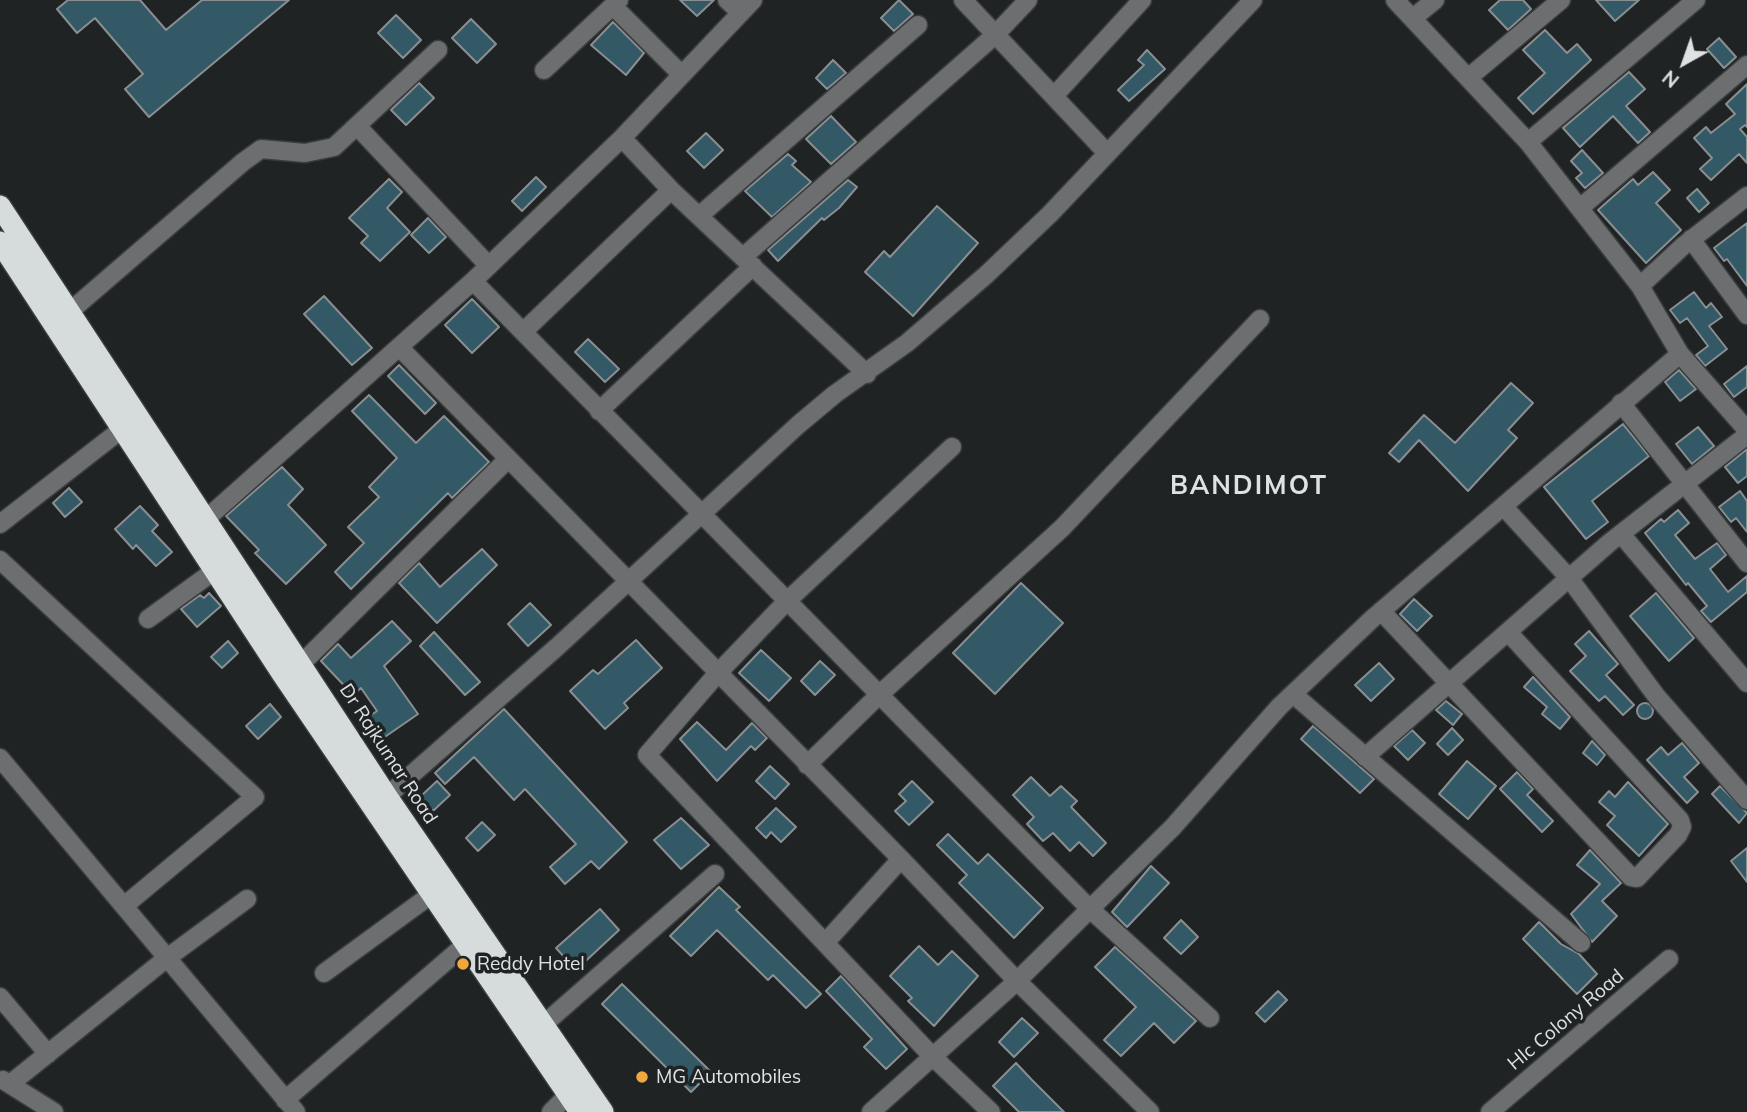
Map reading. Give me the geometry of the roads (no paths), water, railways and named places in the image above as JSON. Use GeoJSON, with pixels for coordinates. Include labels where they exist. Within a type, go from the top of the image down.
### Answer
{"type":"FeatureCollection","features":[{"type":"Feature","properties":{"kind":"highway"},"geometry":{"type":"LineString","coordinates":[[0,206],[68,313],[130,424]]}},
{"type":"Feature","properties":{"kind":"highway"},"geometry":{"type":"LineString","coordinates":[[0,242],[130,424]]}},
{"type":"Feature","properties":{"kind":"highway","name":"Dr Rajkumar Road"},"geometry":{"type":"LineString","coordinates":[[130,424],[206,519],[301,664],[432,894],[574,1104]]}},
{"type":"Feature","properties":{"kind":"highway","name":"Dr Rajkumar Road"},"geometry":{"type":"LineString","coordinates":[[130,424],[214,571],[603,1112]]}},
{"type":"Feature","properties":{"kind":"street"},"geometry":{"type":"LineString","coordinates":[[206,519],[473,281],[622,138],[747,7],[727,0]]}},
{"type":"Feature","properties":{"kind":"street"},"geometry":{"type":"LineString","coordinates":[[963,0],[1107,153]]}},
{"type":"Feature","properties":{"kind":"street"},"geometry":{"type":"LineString","coordinates":[[599,411],[748,262],[995,36],[1028,0]]}},
{"type":"Feature","properties":{"kind":"street"},"geometry":{"type":"LineString","coordinates":[[1054,96],[1142,0]]}},
{"type":"Feature","properties":{"kind":"street"},"geometry":{"type":"LineString","coordinates":[[381,803],[483,709],[629,582],[798,425],[835,394],[907,344],[986,275],[1050,214],[1253,0]]}},
{"type":"Feature","properties":{"kind":"street"},"geometry":{"type":"LineString","coordinates":[[1365,757],[1569,578],[1747,433],[1680,354],[1640,286],[1528,142],[1395,0]]}},
{"type":"Feature","properties":{"kind":"street"},"geometry":{"type":"LineString","coordinates":[[1413,18],[1435,0]]}},
{"type":"Feature","properties":{"kind":"street"},"geometry":{"type":"LineString","coordinates":[[1468,78],[1561,0]]}},
{"type":"Feature","properties":{"kind":"street"},"geometry":{"type":"LineString","coordinates":[[1528,142],[1696,0]]}},
{"type":"Feature","properties":{"kind":"street"},"geometry":{"type":"LineString","coordinates":[[544,70],[616,3],[681,75]]}},
{"type":"Feature","properties":{"kind":"street"},"geometry":{"type":"LineString","coordinates":[[699,216],[918,25]]}},
{"type":"Feature","properties":{"kind":"street"},"geometry":{"type":"LineString","coordinates":[[68,313],[261,149],[305,153],[334,147],[438,50]]}},
{"type":"Feature","properties":{"kind":"street"},"geometry":{"type":"LineString","coordinates":[[1580,208],[1747,65]]}},
{"type":"Feature","properties":{"kind":"street"},"geometry":{"type":"LineString","coordinates":[[357,126],[489,266]]}},
{"type":"Feature","properties":{"kind":"street"},"geometry":{"type":"LineString","coordinates":[[622,138],[671,190],[867,374]]}},
{"type":"Feature","properties":{"kind":"street"},"geometry":{"type":"LineString","coordinates":[[523,332],[671,190]]}},
{"type":"Feature","properties":{"kind":"street"},"geometry":{"type":"LineString","coordinates":[[1640,286],[1691,239],[1747,196]]}},
{"type":"Feature","properties":{"kind":"street"},"geometry":{"type":"LineString","coordinates":[[1691,239],[1747,315]]}},
{"type":"Feature","properties":{"kind":"street"},"geometry":{"type":"LineString","coordinates":[[473,281],[1090,909],[1210,1018]]}},
{"type":"Feature","properties":{"kind":"street"},"geometry":{"type":"LineString","coordinates":[[807,765],[879,695],[1062,528],[1260,318]]}},
{"type":"Feature","properties":{"kind":"street"},"geometry":{"type":"LineString","coordinates":[[399,347],[1017,981],[1150,1112]]}},
{"type":"Feature","properties":{"kind":"street"},"geometry":{"type":"LineString","coordinates":[[872,1112],[1017,981],[1204,795],[1293,694],[1381,611],[1680,354]]}},
{"type":"Feature","properties":{"kind":"street"},"geometry":{"type":"LineString","coordinates":[[1620,403],[1747,563]]}},
{"type":"Feature","properties":{"kind":"street"},"geometry":{"type":"LineString","coordinates":[[0,524],[130,424]]}},
{"type":"Feature","properties":{"kind":"street"},"geometry":{"type":"LineString","coordinates":[[952,447],[787,601],[717,674],[647,755],[933,1057],[991,1112]]}},
{"type":"Feature","properties":{"kind":"street"},"geometry":{"type":"LineString","coordinates":[[301,664],[508,459]]}},
{"type":"Feature","properties":{"kind":"street"},"geometry":{"type":"LineString","coordinates":[[1504,507],[1569,578],[1657,697],[1747,800]]}},
{"type":"Feature","properties":{"kind":"street"},"geometry":{"type":"LineString","coordinates":[[1621,534],[1747,683]]}},
{"type":"Feature","properties":{"kind":"street"},"geometry":{"type":"LineString","coordinates":[[0,559],[255,797],[124,906]]}},
{"type":"Feature","properties":{"kind":"street"},"geometry":{"type":"LineString","coordinates":[[148,619],[214,571]]}},
{"type":"Feature","properties":{"kind":"street"},"geometry":{"type":"LineString","coordinates":[[1381,611],[1631,877],[1637,878],[1678,835],[1682,827],[1680,820],[1508,632]]}},
{"type":"Feature","properties":{"kind":"street"},"geometry":{"type":"LineString","coordinates":[[1293,694],[1581,943]]}},
{"type":"Feature","properties":{"kind":"street"},"geometry":{"type":"LineString","coordinates":[[0,758],[290,1106],[466,944]]}},
{"type":"Feature","properties":{"kind":"street"},"geometry":{"type":"LineString","coordinates":[[825,943],[901,859]]}},
{"type":"Feature","properties":{"kind":"street"},"geometry":{"type":"LineString","coordinates":[[543,1025],[715,874]]}},
{"type":"Feature","properties":{"kind":"street"},"geometry":{"type":"LineString","coordinates":[[324,973],[432,894]]}},
{"type":"Feature","properties":{"kind":"street"},"geometry":{"type":"LineString","coordinates":[[54,1112],[5,1081],[48,1054],[167,958],[247,899]]}},
{"type":"Feature","properties":{"kind":"street","name":"Hlc Colony Road"},"geometry":{"type":"LineString","coordinates":[[1490,1112],[1669,959]]}},
{"type":"Feature","properties":{"kind":"street"},"geometry":{"type":"LineString","coordinates":[[0,997],[48,1054]]}},
{"type":"Feature","properties":{"kind":"street"},"geometry":{"type":"LineString","coordinates":[[551,1112],[574,1104]]}},
{"type":"Feature","properties":{"kind":"place","name":"Reddy Hotel"},"geometry":{"type":"Point","coordinates":[463,964]}},
{"type":"Feature","properties":{"kind":"place","name":"MG Automobiles"},"geometry":{"type":"Point","coordinates":[642,1077]}},
{"type":"Feature","properties":{"kind":"district","name":"BANDIMOT"},"geometry":{"type":"Point","coordinates":[1249,486]}}]}
